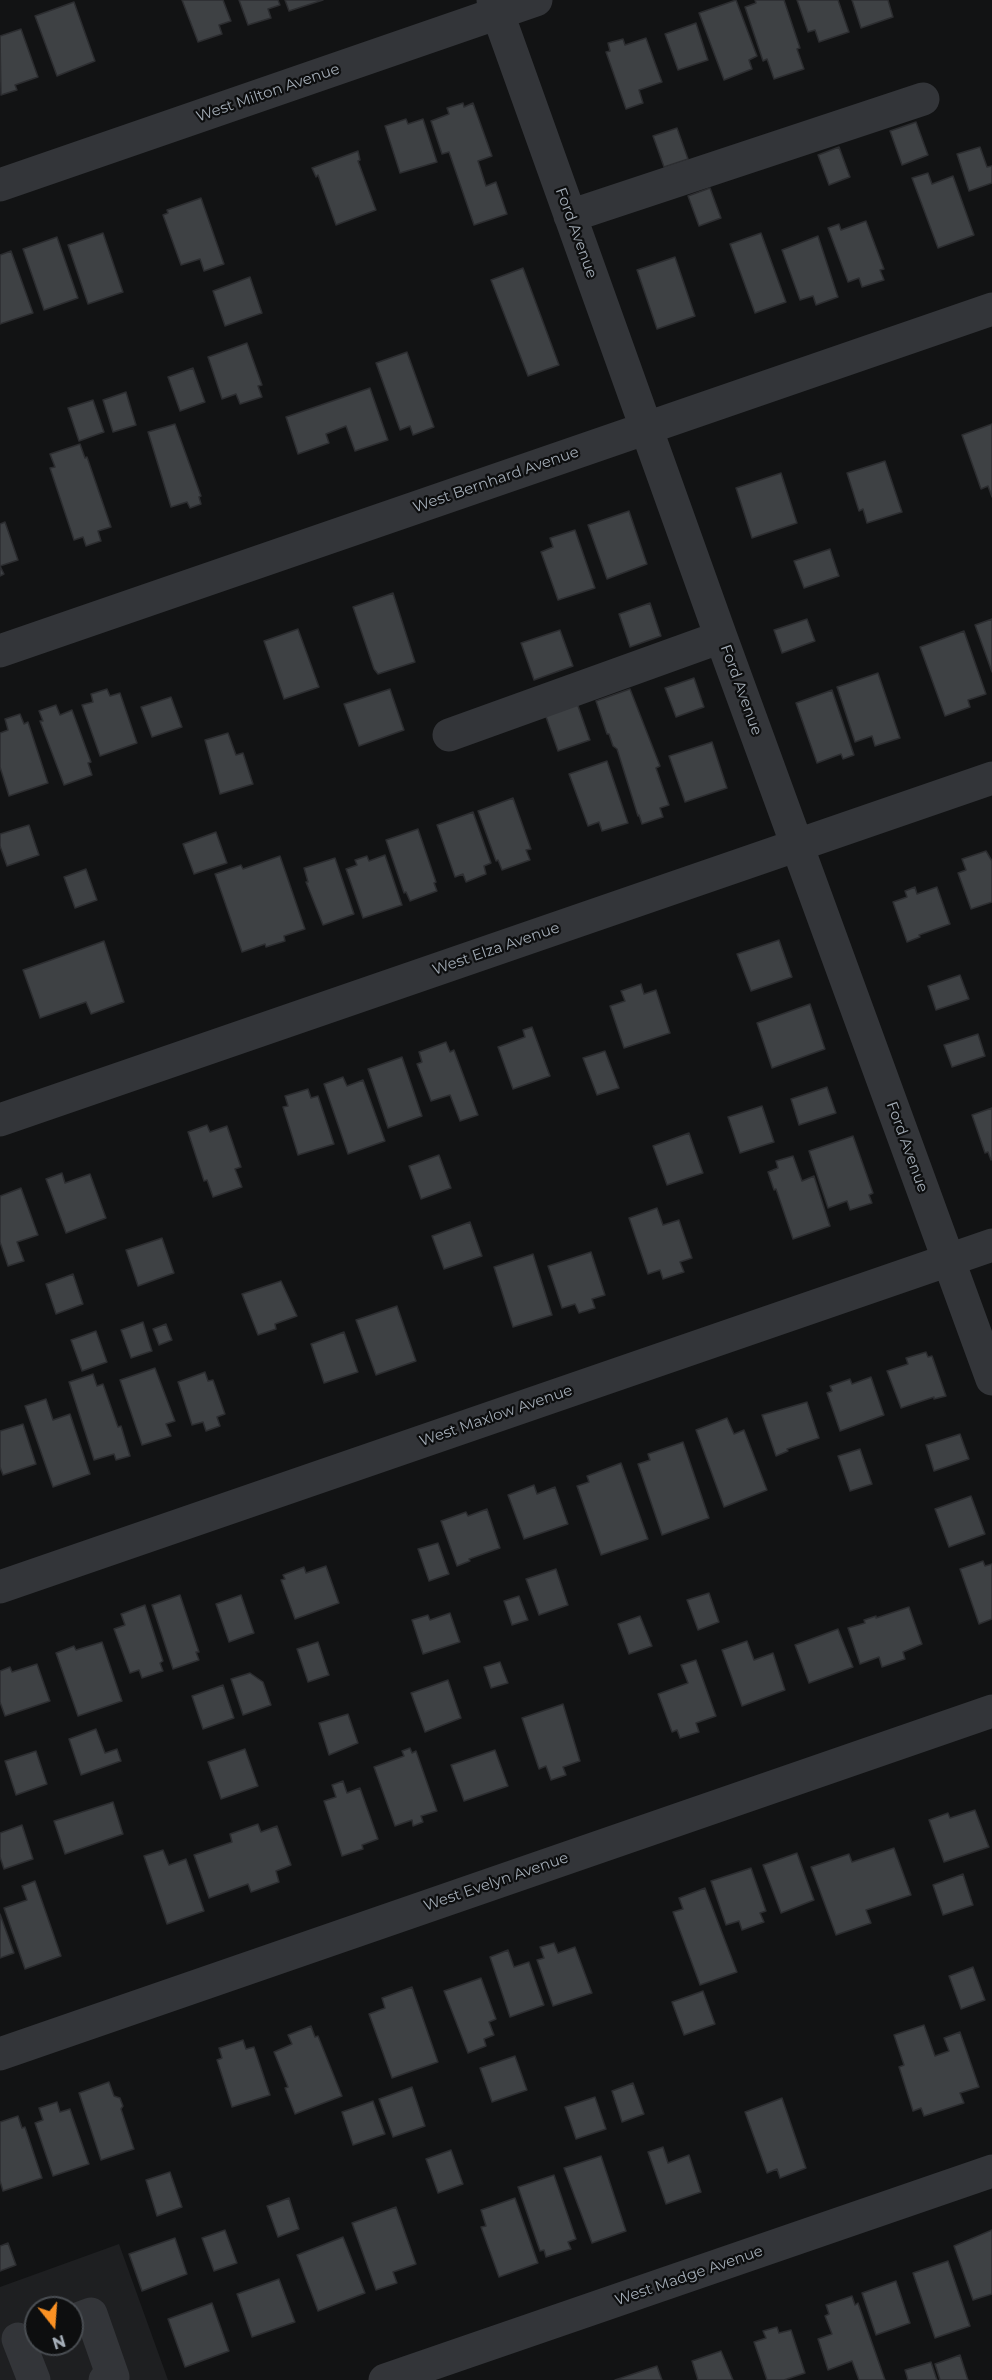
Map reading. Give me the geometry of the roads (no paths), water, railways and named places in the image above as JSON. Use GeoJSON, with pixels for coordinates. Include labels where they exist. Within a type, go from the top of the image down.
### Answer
{"type":"FeatureCollection","features":[{"type":"Feature","properties":{"kind":"street","name":"West Milton Avenue"},"geometry":{"type":"LineString","coordinates":[[0,185],[495,7],[536,0]]}},
{"type":"Feature","properties":{"kind":"street","name":"Ford Avenue"},"geometry":{"type":"LineString","coordinates":[[495,7],[721,637],[992,1379]]}},
{"type":"Feature","properties":{"kind":"street"},"geometry":{"type":"LineString","coordinates":[[570,216],[923,99]]}},
{"type":"Feature","properties":{"kind":"street","name":"West Bernhard Avenue"},"geometry":{"type":"LineString","coordinates":[[0,651],[992,309]]}},
{"type":"Feature","properties":{"kind":"street"},"geometry":{"type":"LineString","coordinates":[[449,735],[721,637]]}},
{"type":"Feature","properties":{"kind":"street","name":"West Elza Avenue"},"geometry":{"type":"LineString","coordinates":[[0,1120],[992,778]]}},
{"type":"Feature","properties":{"kind":"street","name":"West Maxlow Avenue"},"geometry":{"type":"LineString","coordinates":[[0,1587],[992,1245]]}},
{"type":"Feature","properties":{"kind":"street","name":"West Evelyn Avenue"},"geometry":{"type":"LineString","coordinates":[[0,2054],[992,1711]]}},
{"type":"Feature","properties":{"kind":"street","name":"West Madge Avenue"},"geometry":{"type":"LineString","coordinates":[[385,2380],[992,2171]]}},
{"type":"Feature","properties":{"kind":"street"},"geometry":{"type":"LineString","coordinates":[[84,2317],[91,2314],[113,2377],[105,2380]]}},
{"type":"Feature","properties":{"kind":"street"},"geometry":{"type":"LineString","coordinates":[[18,2339],[34,2380]]}}]}
